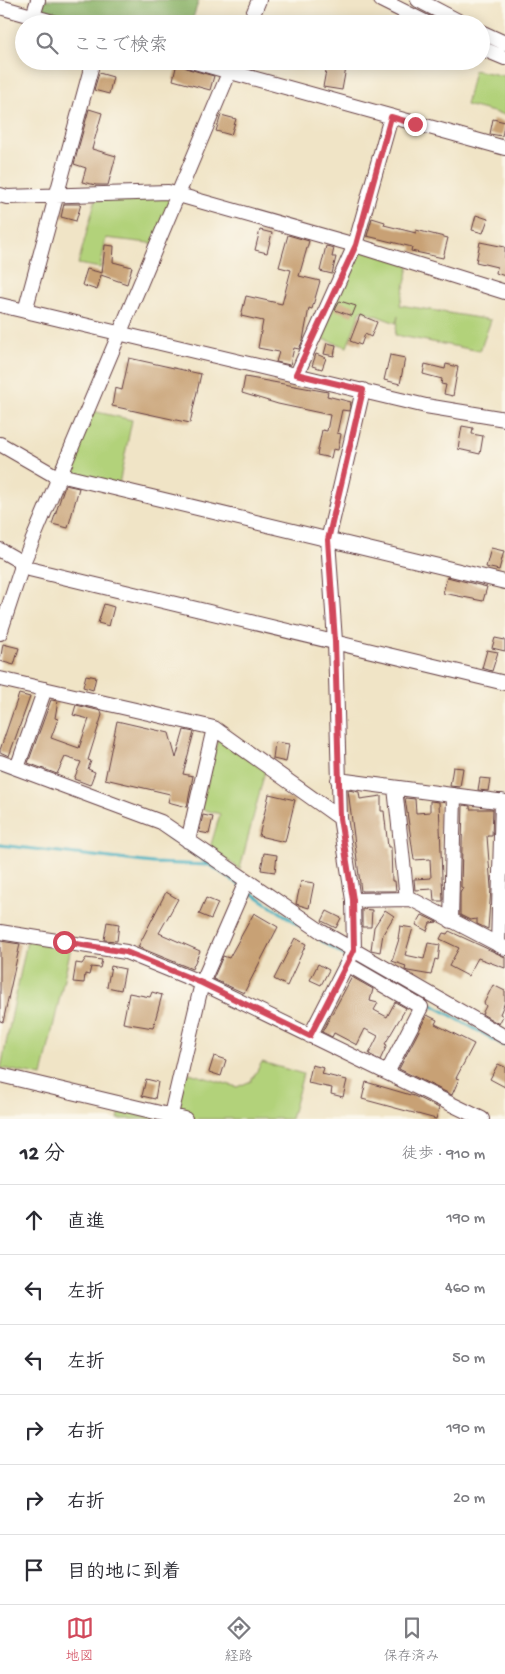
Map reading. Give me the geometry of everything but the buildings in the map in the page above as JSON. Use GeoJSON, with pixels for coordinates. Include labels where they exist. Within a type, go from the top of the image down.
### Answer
{"type":"FeatureCollection","features":[{"type":"Feature","properties":{"kind":"street"},"geometry":{"type":"LineString","coordinates":[[33,15],[38,0]]}},
{"type":"Feature","properties":{"kind":"street"},"geometry":{"type":"LineString","coordinates":[[253,15],[259,0]]}},
{"type":"Feature","properties":{"kind":"street"},"geometry":{"type":"LineString","coordinates":[[381,0],[411,15]]}},
{"type":"Feature","properties":{"kind":"street"},"geometry":{"type":"LineString","coordinates":[[418,0],[447,15]]}},
{"type":"Feature","properties":{"kind":"street"},"geometry":{"type":"LineString","coordinates":[[0,7],[29,15]]}},
{"type":"Feature","properties":{"kind":"street"},"geometry":{"type":"LineString","coordinates":[[490,36],[505,43]]}},
{"type":"Feature","properties":{"kind":"street"},"geometry":{"type":"LineString","coordinates":[[490,52],[505,58]]}},
{"type":"Feature","properties":{"kind":"street"},"geometry":{"type":"LineString","coordinates":[[25,311],[91,70]]}},
{"type":"Feature","properties":{"kind":"street"},"geometry":{"type":"LineString","coordinates":[[0,633],[22,565],[230,70]]}},
{"type":"Feature","properties":{"kind":"street"},"geometry":{"type":"LineString","coordinates":[[241,70],[391,117],[505,148]]}},
{"type":"Feature","properties":{"kind":"street"},"geometry":{"type":"LineString","coordinates":[[296,374],[356,245],[391,117]]}},
{"type":"Feature","properties":{"kind":"street"},"geometry":{"type":"LineString","coordinates":[[0,195],[7,197],[168,192],[176,196],[356,245],[505,292]]}},
{"type":"Feature","properties":{"kind":"street"},"geometry":{"type":"LineString","coordinates":[[0,305],[426,406],[505,419]]}},
{"type":"Feature","properties":{"kind":"street"},"geometry":{"type":"LineString","coordinates":[[310,1036],[354,950],[353,900],[340,818],[335,641],[328,540],[363,390]]}},
{"type":"Feature","properties":{"kind":"street"},"geometry":{"type":"LineString","coordinates":[[0,444],[59,476],[505,582]]}},
{"type":"Feature","properties":{"kind":"street"},"geometry":{"type":"LineString","coordinates":[[0,550],[22,565],[505,683]]}},
{"type":"Feature","properties":{"kind":"street"},"geometry":{"type":"LineString","coordinates":[[0,679],[214,728],[340,818]]}},
{"type":"Feature","properties":{"kind":"street"},"geometry":{"type":"LineString","coordinates":[[17,768],[45,690]]}},
{"type":"Feature","properties":{"kind":"street"},"geometry":{"type":"LineString","coordinates":[[188,841],[214,728]]}},
{"type":"Feature","properties":{"kind":"street"},"geometry":{"type":"LineString","coordinates":[[0,762],[161,822],[188,841],[244,887],[505,1037]]}},
{"type":"Feature","properties":{"kind":"street"},"geometry":{"type":"LineString","coordinates":[[338,780],[503,801],[502,946],[412,899],[353,900]]}},
{"type":"Feature","properties":{"kind":"street"},"geometry":{"type":"LineString","coordinates":[[395,788],[407,899]]}},
{"type":"Feature","properties":{"kind":"street"},"geometry":{"type":"LineString","coordinates":[[451,921],[454,795]]}},
{"type":"Feature","properties":{"kind":"street"},"geometry":{"type":"LineString","coordinates":[[170,1117],[202,983],[244,887]]}},
{"type":"Feature","properties":{"kind":"street"},"geometry":{"type":"LineString","coordinates":[[0,932],[122,951],[202,983],[482,1119]]}},
{"type":"Feature","properties":{"kind":"street"},"geometry":{"type":"LineString","coordinates":[[347,964],[420,1007],[387,1073]]}},
{"type":"Feature","properties":{"kind":"street"},"geometry":{"type":"LineString","coordinates":[[0,1075],[170,1117],[185,1119]]}},
{"type":"Feature","properties":{"kind":"green space"},"geometry":{"type":"Polygon","coordinates":[[[38,0],[199,0],[194,15],[34,15],[38,0]]]}},
{"type":"Feature","properties":{"kind":"green space"},"geometry":{"type":"Polygon","coordinates":[[[474,70],[505,76],[505,115],[466,105],[474,70]]]}},
{"type":"Feature","properties":{"kind":"green space"},"geometry":{"type":"Polygon","coordinates":[[[97,194],[175,195],[157,244],[106,238],[100,268],[78,264],[97,194]]]}},
{"type":"Feature","properties":{"kind":"green space"},"geometry":{"type":"Polygon","coordinates":[[[355,245],[410,262],[400,305],[491,320],[480,351],[395,335],[398,316],[396,323],[361,310],[347,347],[314,336],[355,245]]]}},
{"type":"Feature","properties":{"kind":"green space"},"geometry":{"type":"Polygon","coordinates":[[[88,410],[132,420],[118,489],[60,475],[88,410]]]}},
{"type":"Feature","properties":{"kind":"green space"},"geometry":{"type":"Polygon","coordinates":[[[218,738],[265,771],[240,869],[210,848],[220,814],[201,809],[218,738]]]}},
{"type":"Feature","properties":{"kind":"green space"},"geometry":{"type":"Polygon","coordinates":[[[28,936],[72,943],[42,1076],[1,1068],[28,936]]]}},
{"type":"Feature","properties":{"kind":"green space"},"geometry":{"type":"Polygon","coordinates":[[[262,1062],[303,1074],[291,1119],[198,1119],[175,1113],[186,1072],[237,1087],[251,1081],[262,1062]]]}},
{"type":"Feature","properties":{"kind":"green space"},"geometry":{"type":"Polygon","coordinates":[[[121,1108],[165,1119],[118,1119],[121,1108]]]}},
{"type":"Feature","properties":{"kind":"waterway"},"geometry":{"type":"LineString","coordinates":[[0,770],[28,780]]}},
{"type":"Feature","properties":{"kind":"waterway"},"geometry":{"type":"LineString","coordinates":[[151,825],[241,886]]}},
{"type":"Feature","properties":{"kind":"waterway"},"geometry":{"type":"LineString","coordinates":[[0,845],[153,863],[209,865]]}},
{"type":"Feature","properties":{"kind":"waterway"},"geometry":{"type":"LineString","coordinates":[[246,889],[346,957]]}},
{"type":"Feature","properties":{"kind":"waterway"},"geometry":{"type":"LineString","coordinates":[[413,994],[505,1046]]}},
{"type":"Feature","properties":{"kind":"route"},"geometry":{"type":"LineString","coordinates":[[64,942],[126,952],[202,983],[310,1036],[354,950],[353,900],[340,818],[335,641],[328,540],[363,390],[296,374],[356,245],[391,117],[415,124]]}}]}
